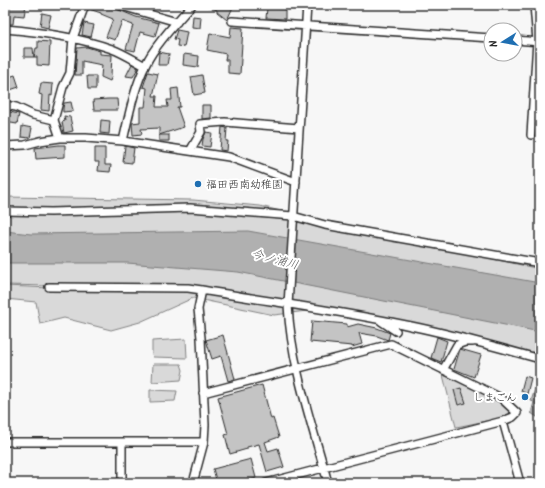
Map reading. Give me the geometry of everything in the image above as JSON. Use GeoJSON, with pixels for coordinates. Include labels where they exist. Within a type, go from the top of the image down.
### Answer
{"type":"FeatureCollection","features":[{"type":"Feature","properties":{"kind":"street"},"geometry":{"type":"LineString","coordinates":[[60,138],[54,120],[63,88],[70,73],[72,38],[85,5]]}},
{"type":"Feature","properties":{"kind":"street"},"geometry":{"type":"LineString","coordinates":[[118,5],[177,22]]}},
{"type":"Feature","properties":{"kind":"street"},"geometry":{"type":"LineString","coordinates":[[123,141],[134,93],[145,66],[160,43],[192,5]]}},
{"type":"Feature","properties":{"kind":"street"},"geometry":{"type":"LineString","coordinates":[[307,5],[288,304],[291,341],[297,369],[328,483]]}},
{"type":"Feature","properties":{"kind":"street"},"geometry":{"type":"LineString","coordinates":[[531,135],[538,42],[534,5]]}},
{"type":"Feature","properties":{"kind":"street"},"geometry":{"type":"LineString","coordinates":[[232,21],[483,37]]}},
{"type":"Feature","properties":{"kind":"street"},"geometry":{"type":"LineString","coordinates":[[5,29],[72,38],[112,49],[145,66]]}},
{"type":"Feature","properties":{"kind":"street"},"geometry":{"type":"LineString","coordinates":[[523,41],[538,42]]}},
{"type":"Feature","properties":{"kind":"street"},"geometry":{"type":"LineString","coordinates":[[5,105],[16,107],[33,115],[54,120]]}},
{"type":"Feature","properties":{"kind":"street"},"geometry":{"type":"LineString","coordinates":[[190,151],[201,132],[200,124],[225,122],[299,128]]}},
{"type":"Feature","properties":{"kind":"street"},"geometry":{"type":"LineString","coordinates":[[5,146],[25,145],[60,138],[86,138],[123,141],[229,157],[296,182]]}},
{"type":"Feature","properties":{"kind":"street"},"geometry":{"type":"LineString","coordinates":[[5,210],[51,212],[190,208],[293,217],[325,225],[540,263]]}},
{"type":"Feature","properties":{"kind":"street"},"geometry":{"type":"LineString","coordinates":[[49,287],[188,288],[202,290],[317,308],[461,336],[540,359]]}},
{"type":"Feature","properties":{"kind":"street"},"geometry":{"type":"LineString","coordinates":[[193,483],[204,442],[205,425],[201,338],[198,309],[202,290]]}},
{"type":"Feature","properties":{"kind":"street"},"geometry":{"type":"LineString","coordinates":[[379,320],[396,331]]}},
{"type":"Feature","properties":{"kind":"street"},"geometry":{"type":"LineString","coordinates":[[443,370],[457,345],[465,342],[478,341]]}},
{"type":"Feature","properties":{"kind":"street"},"geometry":{"type":"LineString","coordinates":[[203,393],[391,344],[500,398],[517,413],[513,417],[503,421],[266,483]]}},
{"type":"Feature","properties":{"kind":"street"},"geometry":{"type":"LineString","coordinates":[[503,421],[520,483]]}},
{"type":"Feature","properties":{"kind":"street"},"geometry":{"type":"LineString","coordinates":[[5,442],[204,442]]}},
{"type":"Feature","properties":{"kind":"street"},"geometry":{"type":"LineString","coordinates":[[122,442],[122,483]]}},
{"type":"Feature","properties":{"kind":"shaded area"},"geometry":{"type":"Polygon","coordinates":[[[5,197],[193,200],[260,206],[381,235],[540,269],[540,355],[324,309],[274,315],[193,298],[140,322],[111,330],[64,318],[40,324],[36,302],[5,299],[5,286],[50,288],[51,286],[5,285],[5,197]]]}},
{"type":"Feature","properties":{"kind":"shaded area"},"geometry":{"type":"Polygon","coordinates":[[[186,339],[187,358],[153,357],[152,341],[186,339]]]}},
{"type":"Feature","properties":{"kind":"shaded area"},"geometry":{"type":"Polygon","coordinates":[[[153,364],[181,364],[183,370],[181,380],[152,382],[153,364]]]}},
{"type":"Feature","properties":{"kind":"shaded area"},"geometry":{"type":"Polygon","coordinates":[[[443,375],[492,394],[516,415],[456,427],[443,375]]]}},
{"type":"Feature","properties":{"kind":"shaded area"},"geometry":{"type":"Polygon","coordinates":[[[150,390],[177,391],[175,401],[150,402],[150,390]]]}},
{"type":"Feature","properties":{"kind":"water","name":"今ノ浦川"},"geometry":{"type":"Polygon","coordinates":[[[5,231],[31,234],[248,231],[540,283],[540,332],[238,272],[127,263],[5,263],[5,231]]]}},
{"type":"Feature","properties":{"kind":"water"},"geometry":{"type":"Polygon","coordinates":[[[540,374],[540,419],[531,413],[534,402],[531,401],[540,374]]]}},
{"type":"Feature","properties":{"kind":"building"},"geometry":{"type":"Polygon","coordinates":[[[26,5],[24,16],[14,15],[13,24],[5,24],[5,6],[26,5]]]}},
{"type":"Feature","properties":{"kind":"building"},"geometry":{"type":"Polygon","coordinates":[[[90,5],[107,5],[136,17],[159,23],[155,36],[140,32],[135,51],[126,49],[133,25],[122,21],[115,40],[106,37],[113,19],[89,9],[90,5]]]}},
{"type":"Feature","properties":{"kind":"building"},"geometry":{"type":"Polygon","coordinates":[[[205,5],[234,5],[227,20],[217,12],[217,10],[205,5]]]}},
{"type":"Feature","properties":{"kind":"building"},"geometry":{"type":"Polygon","coordinates":[[[267,8],[285,9],[285,19],[266,18],[267,8]]]}},
{"type":"Feature","properties":{"kind":"building"},"geometry":{"type":"Polygon","coordinates":[[[42,13],[51,15],[48,28],[40,26],[42,13]]]}},
{"type":"Feature","properties":{"kind":"building"},"geometry":{"type":"Polygon","coordinates":[[[193,16],[201,17],[200,28],[192,27],[193,16]]]}},
{"type":"Feature","properties":{"kind":"building"},"geometry":{"type":"Polygon","coordinates":[[[84,23],[94,25],[91,37],[82,35],[84,23]]]}},
{"type":"Feature","properties":{"kind":"building"},"geometry":{"type":"Polygon","coordinates":[[[231,27],[243,28],[240,74],[228,73],[228,60],[225,60],[226,54],[207,50],[210,33],[230,37],[231,27]]]}},
{"type":"Feature","properties":{"kind":"building"},"geometry":{"type":"Polygon","coordinates":[[[177,30],[187,32],[184,47],[177,46],[178,40],[174,39],[177,30]]]}},
{"type":"Feature","properties":{"kind":"building"},"geometry":{"type":"Polygon","coordinates":[[[38,41],[50,42],[49,66],[37,65],[37,57],[34,57],[36,48],[38,48],[38,41]]]}},
{"type":"Feature","properties":{"kind":"building"},"geometry":{"type":"Polygon","coordinates":[[[87,47],[100,51],[100,54],[112,55],[112,76],[110,81],[101,77],[102,65],[82,61],[82,75],[75,75],[77,48],[87,47]]]}},
{"type":"Feature","properties":{"kind":"building"},"geometry":{"type":"Polygon","coordinates":[[[24,48],[33,48],[34,57],[24,57],[24,48]]]}},
{"type":"Feature","properties":{"kind":"building"},"geometry":{"type":"Polygon","coordinates":[[[159,52],[169,54],[167,65],[158,65],[159,52]]]}},
{"type":"Feature","properties":{"kind":"building"},"geometry":{"type":"Polygon","coordinates":[[[184,54],[199,56],[198,67],[183,65],[184,54]]]}},
{"type":"Feature","properties":{"kind":"building"},"geometry":{"type":"Polygon","coordinates":[[[132,64],[138,68],[133,77],[126,76],[132,64]]]}},
{"type":"Feature","properties":{"kind":"building"},"geometry":{"type":"Polygon","coordinates":[[[148,72],[158,74],[153,96],[157,96],[156,107],[168,107],[167,100],[172,100],[171,89],[178,88],[180,107],[177,107],[184,127],[159,135],[159,128],[141,129],[142,134],[133,135],[132,123],[140,122],[140,107],[145,107],[147,88],[143,87],[148,72]]]}},
{"type":"Feature","properties":{"kind":"building"},"geometry":{"type":"Polygon","coordinates":[[[15,75],[19,87],[10,90],[6,78],[15,75]]]}},
{"type":"Feature","properties":{"kind":"building"},"geometry":{"type":"Polygon","coordinates":[[[202,75],[205,93],[194,95],[191,77],[202,75]]]}},
{"type":"Feature","properties":{"kind":"building"},"geometry":{"type":"Polygon","coordinates":[[[87,76],[96,76],[96,89],[88,89],[87,76]]]}},
{"type":"Feature","properties":{"kind":"building"},"geometry":{"type":"Polygon","coordinates":[[[41,83],[53,84],[52,96],[50,95],[49,111],[41,110],[42,95],[39,94],[41,83]]]}},
{"type":"Feature","properties":{"kind":"building"},"geometry":{"type":"Polygon","coordinates":[[[117,99],[118,110],[94,110],[93,100],[117,99]]]}},
{"type":"Feature","properties":{"kind":"building"},"geometry":{"type":"Polygon","coordinates":[[[71,102],[73,111],[63,112],[64,103],[71,102]]]}},
{"type":"Feature","properties":{"kind":"building"},"geometry":{"type":"Polygon","coordinates":[[[202,105],[211,105],[211,118],[202,119],[202,105]]]}},
{"type":"Feature","properties":{"kind":"building"},"geometry":{"type":"Polygon","coordinates":[[[5,111],[19,114],[17,124],[5,122],[5,111]]]}},
{"type":"Feature","properties":{"kind":"building"},"geometry":{"type":"Polygon","coordinates":[[[64,116],[70,117],[73,131],[64,133],[62,122],[65,121],[64,116]]]}},
{"type":"Feature","properties":{"kind":"building"},"geometry":{"type":"Polygon","coordinates":[[[101,120],[110,121],[109,134],[100,133],[101,120]]]}},
{"type":"Feature","properties":{"kind":"building"},"geometry":{"type":"Polygon","coordinates":[[[22,126],[32,128],[30,138],[21,137],[22,126]]]}},
{"type":"Feature","properties":{"kind":"building"},"geometry":{"type":"Polygon","coordinates":[[[222,127],[227,128],[227,151],[220,150],[222,127]]]}},
{"type":"Feature","properties":{"kind":"building"},"geometry":{"type":"Polygon","coordinates":[[[206,132],[212,133],[210,147],[202,146],[206,132]]]}},
{"type":"Feature","properties":{"kind":"building"},"geometry":{"type":"Polygon","coordinates":[[[159,135],[169,135],[169,141],[159,141],[159,135]]]}},
{"type":"Feature","properties":{"kind":"building"},"geometry":{"type":"Polygon","coordinates":[[[65,145],[65,157],[36,159],[35,148],[65,145]]]}},
{"type":"Feature","properties":{"kind":"building"},"geometry":{"type":"Polygon","coordinates":[[[125,146],[134,148],[132,163],[123,162],[125,146]]]}},
{"type":"Feature","properties":{"kind":"building"},"geometry":{"type":"Polygon","coordinates":[[[95,148],[105,148],[105,165],[111,165],[110,172],[98,171],[99,162],[95,162],[95,148]]]}},
{"type":"Feature","properties":{"kind":"building"},"geometry":{"type":"Polygon","coordinates":[[[312,321],[347,324],[347,327],[358,324],[377,328],[390,333],[388,340],[377,336],[359,333],[362,344],[352,347],[310,342],[312,321]]]}},
{"type":"Feature","properties":{"kind":"building"},"geometry":{"type":"Polygon","coordinates":[[[223,335],[235,379],[228,381],[221,356],[212,359],[206,340],[223,335]]]}},
{"type":"Feature","properties":{"kind":"building"},"geometry":{"type":"Polygon","coordinates":[[[437,337],[447,341],[441,362],[431,358],[437,337]]]}},
{"type":"Feature","properties":{"kind":"building"},"geometry":{"type":"Polygon","coordinates":[[[460,349],[481,355],[474,377],[454,369],[460,349]]]}},
{"type":"Feature","properties":{"kind":"building"},"geometry":{"type":"Polygon","coordinates":[[[525,376],[531,378],[527,394],[521,391],[525,376]]]}},
{"type":"Feature","properties":{"kind":"building"},"geometry":{"type":"Polygon","coordinates":[[[262,385],[271,419],[273,418],[279,437],[265,442],[268,451],[278,448],[284,467],[267,472],[259,444],[230,454],[225,435],[228,434],[218,397],[262,385]]]}},
{"type":"Feature","properties":{"kind":"building"},"geometry":{"type":"Polygon","coordinates":[[[461,388],[466,403],[458,405],[454,390],[461,388]]]}},
{"type":"Feature","properties":{"kind":"building"},"geometry":{"type":"Polygon","coordinates":[[[251,459],[256,478],[240,483],[217,483],[213,469],[251,459]]]}},
{"type":"Feature","properties":{"kind":"place","name":"福田西南幼稚園"},"geometry":{"type":"Point","coordinates":[198,184]}},
{"type":"Feature","properties":{"kind":"place","name":"しまごん"},"geometry":{"type":"Point","coordinates":[525,397]}}]}
